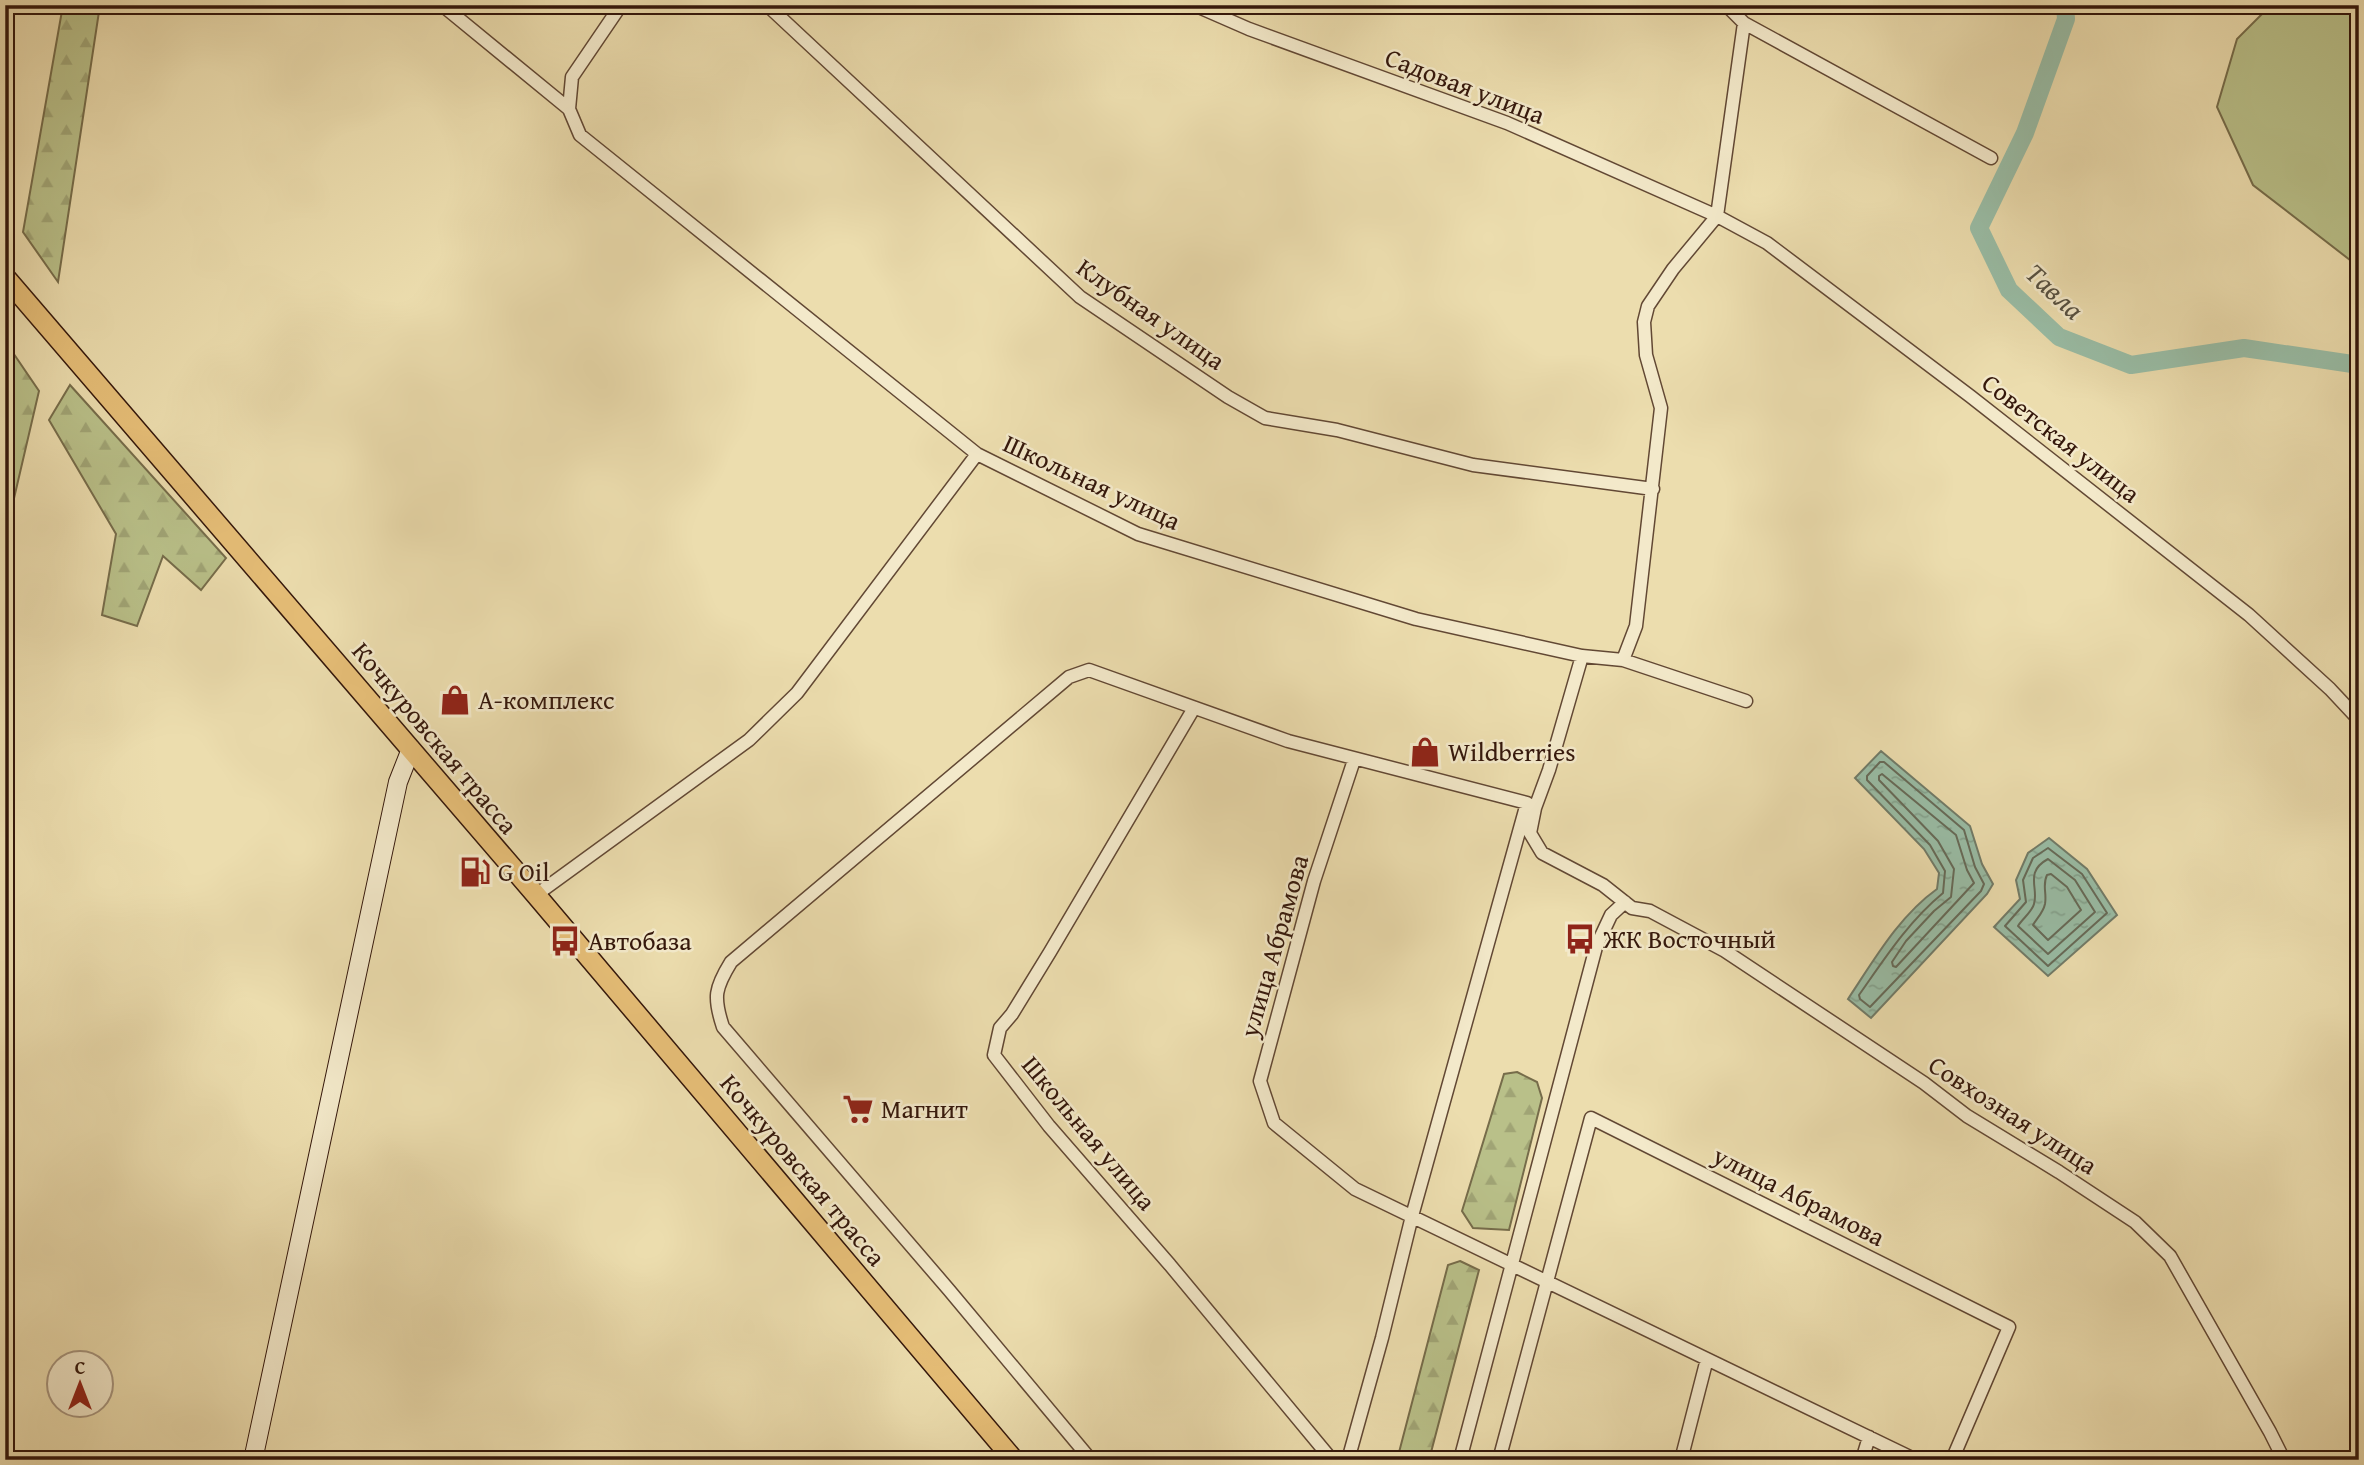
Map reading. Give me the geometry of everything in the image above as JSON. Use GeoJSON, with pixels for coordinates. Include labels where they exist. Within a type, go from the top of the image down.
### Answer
{"type":"FeatureCollection","features":[{"type":"Feature","properties":{"kind":"main road","name":"Кочкуровская трасса"},"geometry":{"type":"LineString","coordinates":[[5,277],[536,895],[1014,1460]]}},
{"type":"Feature","properties":{"kind":"street","name":"Школьная улица"},"geometry":{"type":"LineString","coordinates":[[442,5],[569,109],[580,135],[977,454],[1138,534],[1187,550],[1416,619],[1582,656],[1623,660],[1746,701]]}},
{"type":"Feature","properties":{"kind":"street"},"geometry":{"type":"LineString","coordinates":[[569,109],[572,77],[621,5]]}},
{"type":"Feature","properties":{"kind":"street","name":"Клубная улица"},"geometry":{"type":"LineString","coordinates":[[767,5],[1080,297],[1228,397],[1265,418],[1337,430],[1473,465],[1653,489]]}},
{"type":"Feature","properties":{"kind":"street","name":"Садовая улица"},"geometry":{"type":"LineString","coordinates":[[1194,5],[1249,29],[1507,123],[1717,216]]}},
{"type":"Feature","properties":{"kind":"street"},"geometry":{"type":"LineString","coordinates":[[1726,5],[1744,23],[1991,158]]}},
{"type":"Feature","properties":{"kind":"street"},"geometry":{"type":"LineString","coordinates":[[1623,660],[1636,626],[1661,408],[1646,355],[1644,322],[1648,306],[1673,269],[1717,216],[1744,23]]}},
{"type":"Feature","properties":{"kind":"street","name":"Советская улица"},"geometry":{"type":"LineString","coordinates":[[1717,216],[1767,243],[2099,497],[2249,615],[2330,689],[2359,720]]}},
{"type":"Feature","properties":{"kind":"street"},"geometry":{"type":"LineString","coordinates":[[536,895],[749,740],[797,692],[977,454]]}},
{"type":"Feature","properties":{"kind":"street"},"geometry":{"type":"LineString","coordinates":[[1348,1460],[1412,1216],[1531,805],[1549,770],[1582,656]]}},
{"type":"Feature","properties":{"kind":"street"},"geometry":{"type":"LineString","coordinates":[[1091,1460],[723,1027],[717,1010],[717,985],[731,962],[1069,677],[1089,670],[1289,741],[1531,805]]}},
{"type":"Feature","properties":{"kind":"street","name":"Школьная улица"},"geometry":{"type":"LineString","coordinates":[[1194,708],[1050,952],[1012,1014],[1000,1028],[994,1055],[1049,1126],[1170,1265],[1332,1460]]}},
{"type":"Feature","properties":{"kind":"street"},"geometry":{"type":"LineString","coordinates":[[253,1460],[398,782],[411,749]]}},
{"type":"Feature","properties":{"kind":"street","name":"улица Абрамова"},"geometry":{"type":"LineString","coordinates":[[1354,760],[1314,881],[1260,1081],[1274,1123],[1355,1189],[1916,1460]]}},
{"type":"Feature","properties":{"kind":"street","name":"Совхозная улица"},"geometry":{"type":"LineString","coordinates":[[1531,805],[1530,833],[1542,853],[1603,885],[1632,908],[1650,911],[1725,951],[1924,1083],[1967,1116],[2059,1172],[2135,1223],[2170,1256],[2284,1460]]}},
{"type":"Feature","properties":{"kind":"street"},"geometry":{"type":"LineString","coordinates":[[1460,1460],[1597,947],[1611,915],[1625,902]]}},
{"type":"Feature","properties":{"kind":"street","name":"улица Абрамова"},"geometry":{"type":"LineString","coordinates":[[1546,1281],[1591,1118],[2009,1326],[1952,1460]]}},
{"type":"Feature","properties":{"kind":"street"},"geometry":{"type":"LineString","coordinates":[[1499,1460],[1546,1281]]}},
{"type":"Feature","properties":{"kind":"street"},"geometry":{"type":"LineString","coordinates":[[1681,1460],[1707,1359]]}},
{"type":"Feature","properties":{"kind":"street"},"geometry":{"type":"LineString","coordinates":[[1863,1460],[1869,1437]]}},
{"type":"Feature","properties":{"kind":"green space"},"geometry":{"type":"Polygon","coordinates":[[[63,5],[100,5],[58,282],[23,232],[63,5]]]}},
{"type":"Feature","properties":{"kind":"green space"},"geometry":{"type":"Polygon","coordinates":[[[2271,5],[2359,5],[2359,267],[2253,185],[2217,107],[2237,39],[2271,5]]]}},
{"type":"Feature","properties":{"kind":"green space"},"geometry":{"type":"Polygon","coordinates":[[[5,341],[39,391],[5,537],[5,341]]]}},
{"type":"Feature","properties":{"kind":"green space"},"geometry":{"type":"Polygon","coordinates":[[[70,385],[226,558],[201,590],[163,556],[137,626],[102,615],[116,534],[49,420],[70,385]]]}},
{"type":"Feature","properties":{"kind":"green space"},"geometry":{"type":"Polygon","coordinates":[[[1517,1072],[1537,1082],[1542,1098],[1509,1230],[1473,1228],[1462,1211],[1504,1074],[1517,1072]]]}},
{"type":"Feature","properties":{"kind":"green space"},"geometry":{"type":"Polygon","coordinates":[[[1460,1261],[1479,1270],[1429,1460],[1397,1460],[1448,1265],[1460,1261]]]}},
{"type":"Feature","properties":{"kind":"water"},"geometry":{"type":"Polygon","coordinates":[[[1881,751],[1970,826],[1982,864],[1993,884],[1987,894],[1871,1018],[1848,999],[1899,925],[1937,889],[1939,873],[1924,849],[1855,778],[1881,751]]]}},
{"type":"Feature","properties":{"kind":"water"},"geometry":{"type":"Polygon","coordinates":[[[2049,838],[2087,869],[2117,915],[2048,976],[1994,927],[2020,899],[2016,880],[2028,853],[2049,838]]]}},
{"type":"Feature","properties":{"kind":"waterway","name":"Тавла"},"geometry":{"type":"LineString","coordinates":[[2065,5],[2066,19],[2025,133],[1979,228],[2009,290],[2059,337],[2131,365],[2244,348],[2359,365]]}},
{"type":"Feature","properties":{"kind":"place","name":"А-комплекс"},"geometry":{"type":"Point","coordinates":[455,700]}},
{"type":"Feature","properties":{"kind":"place","name":"Wildberries"},"geometry":{"type":"Point","coordinates":[1425,752]}},
{"type":"Feature","properties":{"kind":"place","name":"G Oil"},"geometry":{"type":"Point","coordinates":[475,872]}},
{"type":"Feature","properties":{"kind":"place","name":"ЖК Восточный"},"geometry":{"type":"Point","coordinates":[1580,939]}},
{"type":"Feature","properties":{"kind":"place","name":"Автобаза"},"geometry":{"type":"Point","coordinates":[565,941]}},
{"type":"Feature","properties":{"kind":"place","name":"Магнит"},"geometry":{"type":"Point","coordinates":[858,1109]}}]}
